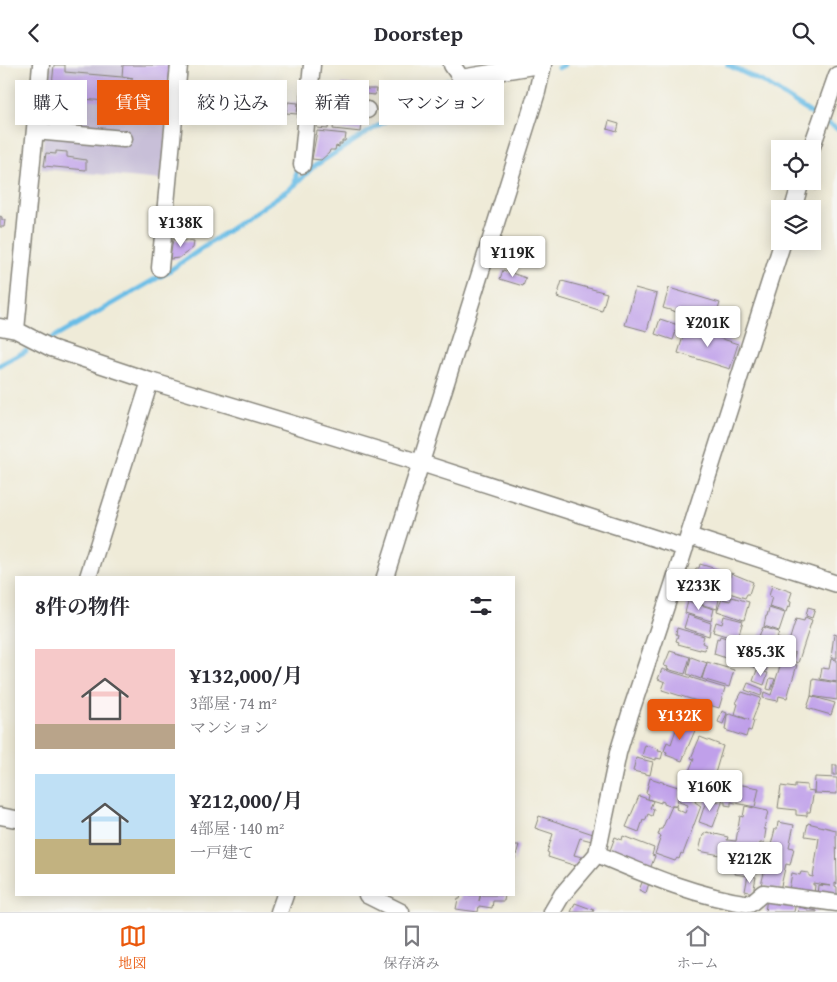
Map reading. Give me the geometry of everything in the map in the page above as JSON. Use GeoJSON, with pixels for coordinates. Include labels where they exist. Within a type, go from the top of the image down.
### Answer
{"type":"FeatureCollection","features":[{"type":"Feature","properties":{"kind":"street"},"geometry":{"type":"LineString","coordinates":[[16,330],[41,65]]}},
{"type":"Feature","properties":{"kind":"street"},"geometry":{"type":"LineString","coordinates":[[160,268],[179,65]]}},
{"type":"Feature","properties":{"kind":"street"},"geometry":{"type":"LineString","coordinates":[[310,80],[312,65]]}},
{"type":"Feature","properties":{"kind":"street"},"geometry":{"type":"LineString","coordinates":[[452,65],[461,79],[539,65]]}},
{"type":"Feature","properties":{"kind":"street"},"geometry":{"type":"LineString","coordinates":[[385,576],[536,91],[542,65]]}},
{"type":"Feature","properties":{"kind":"street"},"geometry":{"type":"LineString","coordinates":[[814,140],[837,75]]}},
{"type":"Feature","properties":{"kind":"street"},"geometry":{"type":"LineString","coordinates":[[302,165],[306,125]]}},
{"type":"Feature","properties":{"kind":"street"},"geometry":{"type":"LineString","coordinates":[[35,131],[124,139]]}},
{"type":"Feature","properties":{"kind":"street"},"geometry":{"type":"LineString","coordinates":[[552,912],[562,895],[596,854],[618,753],[630,713],[780,250]]}},
{"type":"Feature","properties":{"kind":"street"},"geometry":{"type":"LineString","coordinates":[[0,327],[16,330],[51,348],[150,381],[687,542],[837,584]]}},
{"type":"Feature","properties":{"kind":"street"},"geometry":{"type":"LineString","coordinates":[[88,576],[150,381]]}},
{"type":"Feature","properties":{"kind":"street"},"geometry":{"type":"LineString","coordinates":[[596,854],[675,886],[722,900],[750,904],[763,893],[837,903]]}},
{"type":"Feature","properties":{"kind":"street"},"geometry":{"type":"LineString","coordinates":[[279,912],[285,896]]}},
{"type":"Feature","properties":{"kind":"street"},"geometry":{"type":"LineString","coordinates":[[369,896],[401,912]]}},
{"type":"Feature","properties":{"kind":"shaded area"},"geometry":{"type":"Polygon","coordinates":[[[50,65],[173,65],[169,107],[169,80],[97,80],[97,125],[167,125],[162,180],[41,169],[45,125],[87,125],[87,80],[49,80],[50,65]]]}},
{"type":"Feature","properties":{"kind":"building"},"geometry":{"type":"Polygon","coordinates":[[[54,65],[65,65],[65,72],[133,78],[122,76],[123,65],[170,65],[169,80],[97,80],[97,100],[87,99],[87,80],[53,80],[54,65]]]}},
{"type":"Feature","properties":{"kind":"building"},"geometry":{"type":"Polygon","coordinates":[[[369,89],[376,89],[375,95],[369,94],[369,89]]]}},
{"type":"Feature","properties":{"kind":"building"},"geometry":{"type":"Polygon","coordinates":[[[288,102],[297,103],[297,114],[287,113],[288,102]]]}},
{"type":"Feature","properties":{"kind":"building"},"geometry":{"type":"Polygon","coordinates":[[[609,121],[619,124],[617,132],[607,129],[609,121]]]}},
{"type":"Feature","properties":{"kind":"building"},"geometry":{"type":"Polygon","coordinates":[[[317,125],[328,125],[328,129],[317,128],[317,125]]]}},
{"type":"Feature","properties":{"kind":"building"},"geometry":{"type":"Polygon","coordinates":[[[333,125],[362,125],[361,132],[333,129],[333,125]]]}},
{"type":"Feature","properties":{"kind":"building"},"geometry":{"type":"Polygon","coordinates":[[[317,131],[346,134],[345,141],[339,144],[339,147],[336,146],[335,150],[330,150],[321,160],[312,159],[317,131]]]}},
{"type":"Feature","properties":{"kind":"building"},"geometry":{"type":"Polygon","coordinates":[[[56,151],[67,152],[67,157],[86,160],[86,170],[44,166],[46,153],[56,154],[56,151]]]}},
{"type":"Feature","properties":{"kind":"building"},"geometry":{"type":"Polygon","coordinates":[[[0,216],[2,220],[5,220],[4,227],[0,227],[0,216]]]}},
{"type":"Feature","properties":{"kind":"building"},"geometry":{"type":"Polygon","coordinates":[[[173,239],[194,242],[193,248],[179,258],[170,259],[173,239]]]}},
{"type":"Feature","properties":{"kind":"building"},"geometry":{"type":"Polygon","coordinates":[[[503,270],[526,278],[523,286],[500,279],[503,270]]]}},
{"type":"Feature","properties":{"kind":"building"},"geometry":{"type":"Polygon","coordinates":[[[562,281],[607,293],[602,311],[557,297],[562,281]]]}},
{"type":"Feature","properties":{"kind":"building"},"geometry":{"type":"Polygon","coordinates":[[[635,288],[657,294],[647,331],[625,325],[635,288]]]}},
{"type":"Feature","properties":{"kind":"building"},"geometry":{"type":"Polygon","coordinates":[[[669,288],[720,303],[714,323],[663,308],[669,288]]]}},
{"type":"Feature","properties":{"kind":"building"},"geometry":{"type":"Polygon","coordinates":[[[660,319],[678,325],[673,340],[655,334],[660,319]]]}},
{"type":"Feature","properties":{"kind":"building"},"geometry":{"type":"Polygon","coordinates":[[[686,327],[738,344],[730,369],[678,353],[686,327]]]}},
{"type":"Feature","properties":{"kind":"building"},"geometry":{"type":"Polygon","coordinates":[[[700,564],[729,573],[726,584],[694,574],[700,564]]]}},
{"type":"Feature","properties":{"kind":"building"},"geometry":{"type":"Polygon","coordinates":[[[731,573],[753,582],[749,594],[745,598],[726,592],[731,573]]]}},
{"type":"Feature","properties":{"kind":"building"},"geometry":{"type":"Polygon","coordinates":[[[695,576],[721,584],[724,589],[722,597],[691,587],[695,576]]]}},
{"type":"Feature","properties":{"kind":"building"},"geometry":{"type":"Polygon","coordinates":[[[772,585],[792,592],[789,601],[791,602],[790,607],[788,606],[786,612],[769,607],[772,597],[769,596],[772,585]]]}},
{"type":"Feature","properties":{"kind":"building"},"geometry":{"type":"Polygon","coordinates":[[[697,590],[716,596],[719,599],[717,609],[693,602],[697,590]]]}},
{"type":"Feature","properties":{"kind":"building"},"geometry":{"type":"Polygon","coordinates":[[[732,597],[749,602],[744,620],[717,611],[722,599],[730,601],[732,597]]]}},
{"type":"Feature","properties":{"kind":"building"},"geometry":{"type":"Polygon","coordinates":[[[688,601],[714,609],[711,621],[685,613],[688,601]]]}},
{"type":"Feature","properties":{"kind":"building"},"geometry":{"type":"Polygon","coordinates":[[[808,607],[815,609],[812,618],[806,616],[808,607]]]}},
{"type":"Feature","properties":{"kind":"building"},"geometry":{"type":"Polygon","coordinates":[[[769,608],[785,613],[779,631],[764,626],[769,608]]]}},
{"type":"Feature","properties":{"kind":"building"},"geometry":{"type":"Polygon","coordinates":[[[688,615],[711,623],[709,636],[684,628],[688,615]]]}},
{"type":"Feature","properties":{"kind":"building"},"geometry":{"type":"Polygon","coordinates":[[[724,616],[743,621],[739,640],[713,632],[716,622],[722,624],[724,616]]]}},
{"type":"Feature","properties":{"kind":"building"},"geometry":{"type":"Polygon","coordinates":[[[805,617],[812,620],[798,663],[793,661],[795,653],[786,651],[796,619],[804,621],[805,617]]]}},
{"type":"Feature","properties":{"kind":"building"},"geometry":{"type":"Polygon","coordinates":[[[763,627],[779,632],[777,638],[780,639],[778,644],[776,643],[773,652],[768,650],[772,653],[766,671],[748,665],[750,659],[753,659],[757,648],[765,649],[755,645],[763,627]]]}},
{"type":"Feature","properties":{"kind":"building"},"geometry":{"type":"Polygon","coordinates":[[[677,628],[704,636],[702,643],[706,645],[705,650],[678,644],[679,642],[676,641],[678,635],[676,634],[677,628]]]}},
{"type":"Feature","properties":{"kind":"building"},"geometry":{"type":"Polygon","coordinates":[[[834,634],[837,635],[837,658],[831,658],[834,634]]]}},
{"type":"Feature","properties":{"kind":"building"},"geometry":{"type":"Polygon","coordinates":[[[720,636],[736,641],[732,655],[728,653],[726,658],[714,654],[717,638],[719,639],[720,636]]]}},
{"type":"Feature","properties":{"kind":"building"},"geometry":{"type":"Polygon","coordinates":[[[670,651],[690,657],[685,674],[667,669],[668,667],[664,666],[670,651]]]}},
{"type":"Feature","properties":{"kind":"building"},"geometry":{"type":"Polygon","coordinates":[[[691,657],[707,663],[701,679],[687,674],[691,657]]]}},
{"type":"Feature","properties":{"kind":"building"},"geometry":{"type":"Polygon","coordinates":[[[831,659],[837,660],[837,682],[820,679],[822,668],[829,669],[831,659]]]}},
{"type":"Feature","properties":{"kind":"building"},"geometry":{"type":"Polygon","coordinates":[[[783,661],[797,665],[787,698],[779,696],[778,701],[763,698],[764,692],[771,695],[783,661]]]}},
{"type":"Feature","properties":{"kind":"building"},"geometry":{"type":"Polygon","coordinates":[[[707,662],[734,670],[729,687],[702,679],[707,662]]]}},
{"type":"Feature","properties":{"kind":"building"},"geometry":{"type":"Polygon","coordinates":[[[662,669],[725,688],[719,708],[662,690],[665,682],[658,679],[662,669]]]}},
{"type":"Feature","properties":{"kind":"building"},"geometry":{"type":"Polygon","coordinates":[[[757,670],[768,673],[764,685],[753,681],[757,670]]]}},
{"type":"Feature","properties":{"kind":"building"},"geometry":{"type":"Polygon","coordinates":[[[770,678],[775,679],[771,690],[767,689],[770,678]]]}},
{"type":"Feature","properties":{"kind":"building"},"geometry":{"type":"Polygon","coordinates":[[[813,679],[837,683],[837,700],[811,696],[813,679]]]}},
{"type":"Feature","properties":{"kind":"building"},"geometry":{"type":"Polygon","coordinates":[[[748,683],[763,689],[761,696],[745,690],[748,683]]]}},
{"type":"Feature","properties":{"kind":"building"},"geometry":{"type":"Polygon","coordinates":[[[742,692],[761,698],[752,721],[754,721],[751,731],[748,730],[746,737],[725,730],[727,715],[730,714],[749,720],[735,714],[738,704],[736,703],[742,692]]]}},
{"type":"Feature","properties":{"kind":"building"},"geometry":{"type":"Polygon","coordinates":[[[811,696],[835,703],[831,715],[807,708],[811,696]]]}},
{"type":"Feature","properties":{"kind":"building"},"geometry":{"type":"Polygon","coordinates":[[[722,711],[727,713],[723,724],[718,722],[722,711]]]}},
{"type":"Feature","properties":{"kind":"building"},"geometry":{"type":"Polygon","coordinates":[[[679,721],[696,728],[682,761],[666,755],[667,752],[664,751],[667,742],[671,744],[679,721]]]}},
{"type":"Feature","properties":{"kind":"building"},"geometry":{"type":"Polygon","coordinates":[[[700,737],[723,746],[716,770],[706,792],[684,783],[694,759],[691,758],[700,737]]]}},
{"type":"Feature","properties":{"kind":"building"},"geometry":{"type":"Polygon","coordinates":[[[645,745],[663,752],[661,759],[656,758],[656,760],[642,756],[645,745]]]}},
{"type":"Feature","properties":{"kind":"building"},"geometry":{"type":"Polygon","coordinates":[[[636,758],[653,762],[650,775],[633,771],[636,758]]]}},
{"type":"Feature","properties":{"kind":"building"},"geometry":{"type":"Polygon","coordinates":[[[833,765],[837,765],[837,775],[833,775],[833,765]]]}},
{"type":"Feature","properties":{"kind":"building"},"geometry":{"type":"Polygon","coordinates":[[[815,777],[837,778],[837,794],[814,793],[815,777]]]}},
{"type":"Feature","properties":{"kind":"building"},"geometry":{"type":"Polygon","coordinates":[[[650,778],[681,788],[676,806],[648,799],[649,794],[646,793],[650,778]]]}},
{"type":"Feature","properties":{"kind":"building"},"geometry":{"type":"Polygon","coordinates":[[[726,782],[759,788],[755,807],[731,802],[731,806],[725,805],[725,802],[722,802],[726,782]]]}},
{"type":"Feature","properties":{"kind":"building"},"geometry":{"type":"Polygon","coordinates":[[[795,784],[807,785],[807,790],[814,791],[810,812],[807,812],[807,816],[796,815],[796,810],[778,808],[781,786],[795,788],[795,784]]]}},
{"type":"Feature","properties":{"kind":"building"},"geometry":{"type":"Polygon","coordinates":[[[684,787],[698,792],[695,802],[701,806],[683,854],[681,853],[679,859],[677,858],[675,861],[655,854],[661,836],[658,835],[660,829],[662,829],[672,806],[685,813],[688,805],[679,802],[684,787]]]}},
{"type":"Feature","properties":{"kind":"building"},"geometry":{"type":"Polygon","coordinates":[[[639,796],[653,801],[650,808],[654,809],[652,816],[648,814],[645,821],[643,820],[639,832],[626,827],[639,796]]]}},
{"type":"Feature","properties":{"kind":"building"},"geometry":{"type":"Polygon","coordinates":[[[707,798],[722,803],[713,827],[699,822],[707,798]]]}},
{"type":"Feature","properties":{"kind":"building"},"geometry":{"type":"Polygon","coordinates":[[[745,806],[768,811],[764,829],[766,829],[764,843],[760,843],[757,858],[734,853],[721,852],[720,855],[699,851],[703,835],[707,832],[728,837],[727,840],[736,841],[740,816],[743,817],[745,806]]]}},
{"type":"Feature","properties":{"kind":"building"},"geometry":{"type":"Polygon","coordinates":[[[539,816],[593,834],[592,841],[580,838],[574,855],[582,857],[576,866],[548,857],[549,853],[547,852],[553,834],[535,828],[539,816]]]}},
{"type":"Feature","properties":{"kind":"building"},"geometry":{"type":"Polygon","coordinates":[[[778,822],[794,825],[789,847],[794,848],[790,865],[786,864],[780,890],[761,885],[778,822]]]}},
{"type":"Feature","properties":{"kind":"building"},"geometry":{"type":"Polygon","coordinates":[[[808,823],[836,830],[837,884],[835,883],[835,886],[837,887],[837,898],[817,896],[818,885],[831,886],[813,883],[815,885],[814,894],[789,890],[792,873],[800,875],[801,872],[809,873],[809,876],[813,877],[819,838],[805,836],[808,823]]]}},
{"type":"Feature","properties":{"kind":"building"},"geometry":{"type":"Polygon","coordinates":[[[623,836],[654,848],[652,855],[655,856],[650,869],[609,853],[615,837],[622,840],[623,836]]]}},
{"type":"Feature","properties":{"kind":"building"},"geometry":{"type":"Polygon","coordinates":[[[515,845],[519,845],[515,859],[515,845]]]}},
{"type":"Feature","properties":{"kind":"building"},"geometry":{"type":"Polygon","coordinates":[[[738,856],[751,859],[747,876],[735,874],[738,856]]]}},
{"type":"Feature","properties":{"kind":"building"},"geometry":{"type":"Polygon","coordinates":[[[753,862],[759,863],[757,874],[750,873],[753,862]]]}},
{"type":"Feature","properties":{"kind":"building"},"geometry":{"type":"Polygon","coordinates":[[[748,875],[756,877],[753,893],[745,891],[748,875]]]}},
{"type":"Feature","properties":{"kind":"building"},"geometry":{"type":"Polygon","coordinates":[[[643,880],[649,883],[646,893],[639,890],[643,880]]]}},
{"type":"Feature","properties":{"kind":"building"},"geometry":{"type":"Polygon","coordinates":[[[461,896],[480,896],[479,901],[481,896],[505,896],[504,901],[493,901],[492,908],[479,906],[478,912],[456,909],[458,899],[461,896]]]}},
{"type":"Feature","properties":{"kind":"building"},"geometry":{"type":"Polygon","coordinates":[[[767,898],[796,902],[794,912],[765,912],[767,898]]]}},
{"type":"Feature","properties":{"kind":"building"},"geometry":{"type":"Polygon","coordinates":[[[575,903],[594,910],[593,912],[571,912],[575,903]]]}},
{"type":"Feature","properties":{"kind":"building"},"geometry":{"type":"Polygon","coordinates":[[[799,907],[817,911],[817,912],[798,912],[799,907]]]}},
{"type":"Feature","properties":{"kind":"waterway"},"geometry":{"type":"LineString","coordinates":[[558,68],[564,65]]}},
{"type":"Feature","properties":{"kind":"waterway"},"geometry":{"type":"LineString","coordinates":[[728,65],[765,83],[812,114]]}},
{"type":"Feature","properties":{"kind":"waterway"},"geometry":{"type":"LineString","coordinates":[[826,122],[837,129]]}},
{"type":"Feature","properties":{"kind":"waterway"},"geometry":{"type":"LineString","coordinates":[[296,184],[313,167],[379,125]]}},
{"type":"Feature","properties":{"kind":"waterway"},"geometry":{"type":"LineString","coordinates":[[51,339],[166,273],[295,185],[297,165]]}},
{"type":"Feature","properties":{"kind":"waterway"},"geometry":{"type":"LineString","coordinates":[[0,365],[26,351]]}}]}
